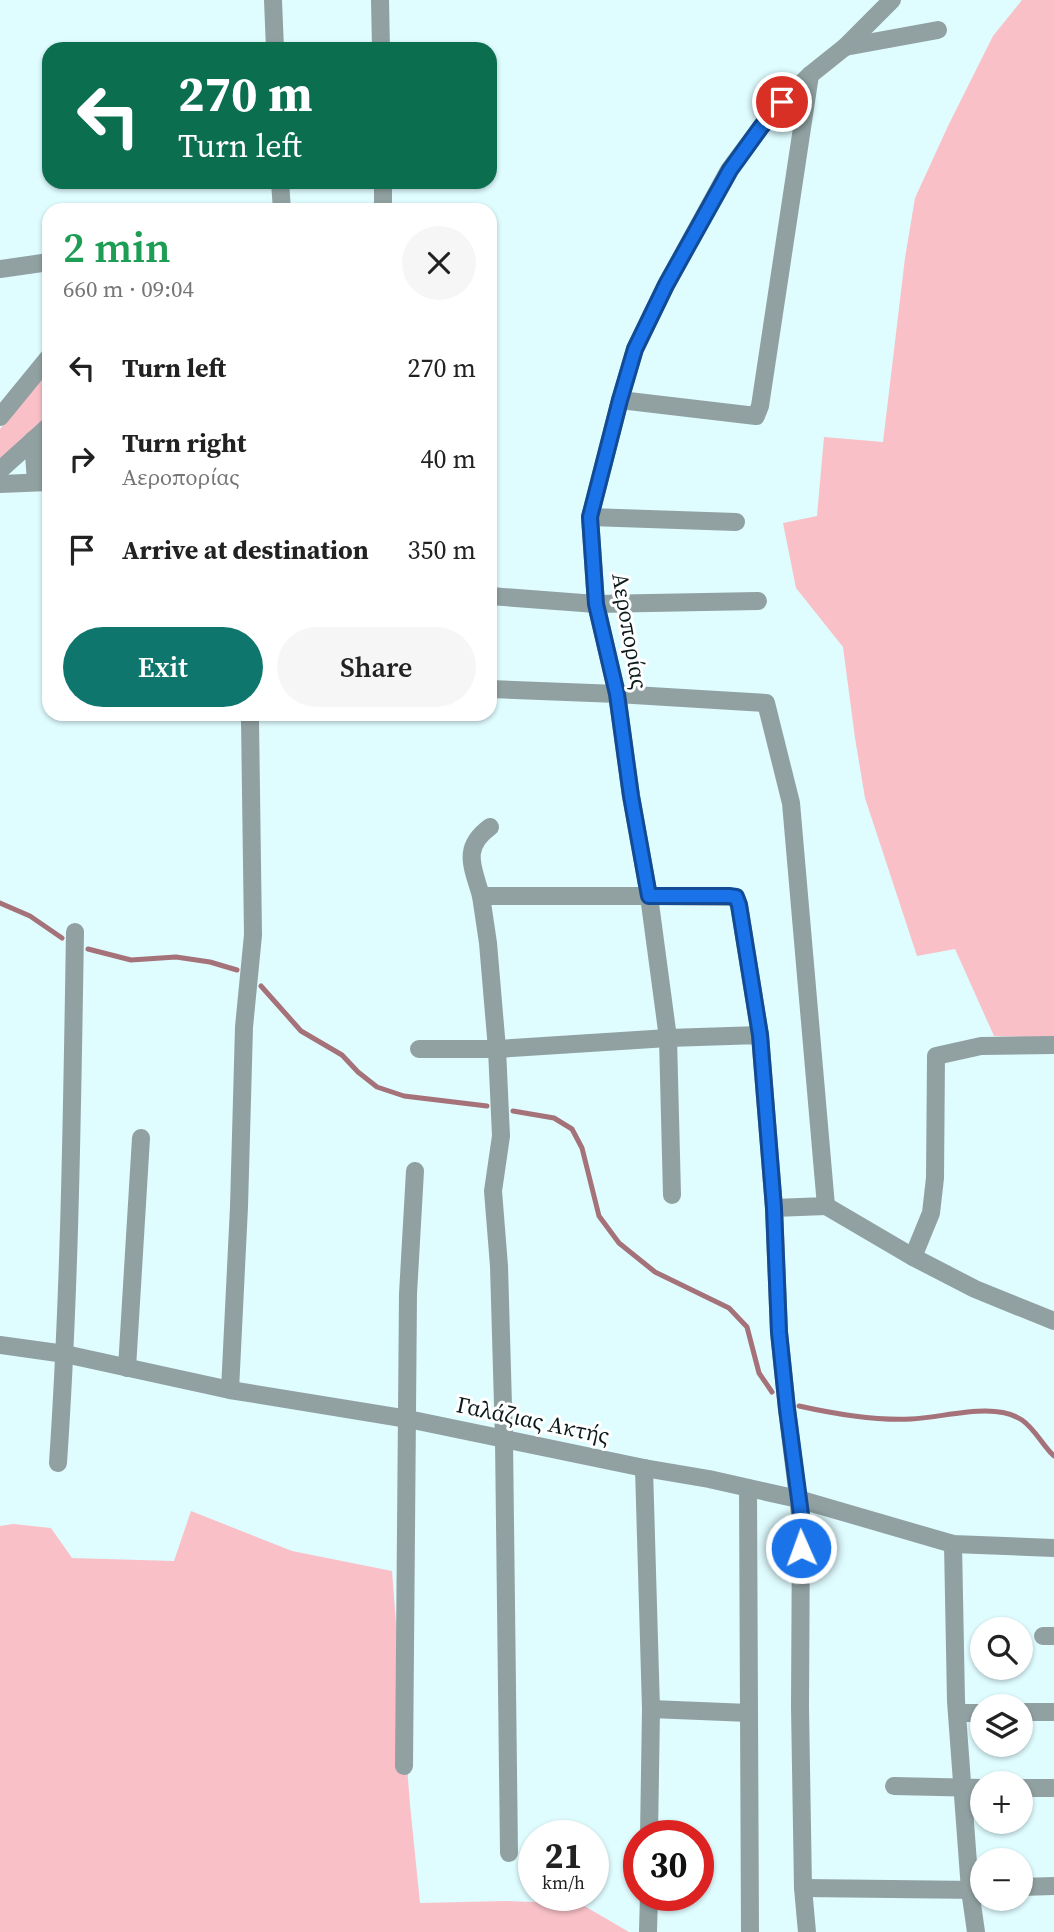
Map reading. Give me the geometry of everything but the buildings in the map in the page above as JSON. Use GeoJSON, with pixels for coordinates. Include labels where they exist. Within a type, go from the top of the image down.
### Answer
{"type":"FeatureCollection","features":[{"type":"Feature","properties":{"kind":"street"},"geometry":{"type":"LineString","coordinates":[[272,0],[275,42]]}},
{"type":"Feature","properties":{"kind":"street"},"geometry":{"type":"LineString","coordinates":[[380,0],[381,42]]}},
{"type":"Feature","properties":{"kind":"street","name":"Αεροπορίας"},"geometry":{"type":"LineString","coordinates":[[672,1195],[668,1038],[617,694],[596,604],[590,517],[635,349],[701,220],[730,170],[782,102],[845,47],[892,0]]}},
{"type":"Feature","properties":{"kind":"street"},"geometry":{"type":"LineString","coordinates":[[845,47],[937,30]]}},
{"type":"Feature","properties":{"kind":"street"},"geometry":{"type":"LineString","coordinates":[[620,400],[756,416],[760,406],[810,75]]}},
{"type":"Feature","properties":{"kind":"street"},"geometry":{"type":"LineString","coordinates":[[0,269],[42,263]]}},
{"type":"Feature","properties":{"kind":"street"},"geometry":{"type":"LineString","coordinates":[[0,417],[42,366]]}},
{"type":"Feature","properties":{"kind":"street"},"geometry":{"type":"LineString","coordinates":[[0,470],[42,432]]}},
{"type":"Feature","properties":{"kind":"street"},"geometry":{"type":"LineString","coordinates":[[0,484],[42,482],[33,440]]}},
{"type":"Feature","properties":{"kind":"street"},"geometry":{"type":"LineString","coordinates":[[590,517],[736,522]]}},
{"type":"Feature","properties":{"kind":"street"},"geometry":{"type":"LineString","coordinates":[[497,597],[596,604],[758,601]]}},
{"type":"Feature","properties":{"kind":"street"},"geometry":{"type":"LineString","coordinates":[[497,689],[766,703],[791,803],[826,1206]]}},
{"type":"Feature","properties":{"kind":"street"},"geometry":{"type":"LineString","coordinates":[[230,1390],[239,1207],[243,1040],[253,935],[250,721]]}},
{"type":"Feature","properties":{"kind":"street"},"geometry":{"type":"LineString","coordinates":[[490,827],[477,836],[470,856],[481,897],[488,943],[501,1136],[493,1191],[499,1266],[504,1440],[509,1853]]}},
{"type":"Feature","properties":{"kind":"street"},"geometry":{"type":"LineString","coordinates":[[481,897],[736,897],[739,905],[760,1035],[774,1208],[779,1332],[802,1522],[800,1707],[803,1888],[807,1932]]}},
{"type":"Feature","properties":{"kind":"street"},"geometry":{"type":"LineString","coordinates":[[58,1463],[65,1354],[72,1143],[75,932]]}},
{"type":"Feature","properties":{"kind":"street"},"geometry":{"type":"LineString","coordinates":[[419,1049],[497,1049],[760,1035]]}},
{"type":"Feature","properties":{"kind":"street"},"geometry":{"type":"LineString","coordinates":[[914,1257],[931,1213],[935,1178],[936,1056],[981,1046],[1054,1045]]}},
{"type":"Feature","properties":{"kind":"street"},"geometry":{"type":"LineString","coordinates":[[127,1368],[141,1138]]}},
{"type":"Feature","properties":{"kind":"street"},"geometry":{"type":"LineString","coordinates":[[404,1766],[408,1294],[415,1171]]}},
{"type":"Feature","properties":{"kind":"street"},"geometry":{"type":"LineString","coordinates":[[774,1208],[826,1206],[975,1289],[1049,1315]]}},
{"type":"Feature","properties":{"kind":"street","name":"Γαλάζιας Ακτής"},"geometry":{"type":"LineString","coordinates":[[0,1345],[65,1354],[230,1390],[408,1419],[748,1488],[798,1499],[953,1544],[1054,1548]]}},
{"type":"Feature","properties":{"kind":"street"},"geometry":{"type":"LineString","coordinates":[[644,1468],[651,1709],[649,1820]]}},
{"type":"Feature","properties":{"kind":"street"},"geometry":{"type":"LineString","coordinates":[[748,1488],[750,1932]]}},
{"type":"Feature","properties":{"kind":"street"},"geometry":{"type":"LineString","coordinates":[[953,1544],[958,1713],[971,1848]]}},
{"type":"Feature","properties":{"kind":"street"},"geometry":{"type":"LineString","coordinates":[[651,1709],[749,1713]]}},
{"type":"Feature","properties":{"kind":"street"},"geometry":{"type":"LineString","coordinates":[[1033,1712],[1054,1712]]}},
{"type":"Feature","properties":{"kind":"street"},"geometry":{"type":"LineString","coordinates":[[958,1713],[970,1713]]}},
{"type":"Feature","properties":{"kind":"street"},"geometry":{"type":"LineString","coordinates":[[894,1786],[970,1788]]}},
{"type":"Feature","properties":{"kind":"street"},"geometry":{"type":"LineString","coordinates":[[1033,1788],[1054,1788]]}},
{"type":"Feature","properties":{"kind":"street"},"geometry":{"type":"LineString","coordinates":[[1033,1887],[1054,1886]]}},
{"type":"Feature","properties":{"kind":"street"},"geometry":{"type":"LineString","coordinates":[[803,1888],[970,1890]]}},
{"type":"Feature","properties":{"kind":"street"},"geometry":{"type":"LineString","coordinates":[[648,1931],[649,1911]]}},
{"type":"Feature","properties":{"kind":"street"},"geometry":{"type":"LineString","coordinates":[[976,1911],[976,1932]]}},
{"type":"Feature","properties":{"kind":"shaded area"},"geometry":{"type":"Polygon","coordinates":[[[1022,0],[1054,0],[1054,1038],[994,1036],[955,949],[917,956],[865,798],[843,647],[796,588],[783,523],[817,516],[824,437],[883,442],[905,258],[915,198],[993,36],[1022,0]]]}},
{"type":"Feature","properties":{"kind":"shaded area"},"geometry":{"type":"Polygon","coordinates":[[[42,377],[42,422],[0,461],[0,429],[42,377]]]}},
{"type":"Feature","properties":{"kind":"shaded area"},"geometry":{"type":"Polygon","coordinates":[[[191,1511],[292,1551],[392,1571],[420,1903],[518,1901],[518,1911],[593,1911],[629,1932],[0,1932],[0,1526],[13,1524],[51,1528],[72,1558],[174,1561],[191,1511]]]}},
{"type":"Feature","properties":{"kind":"waterway"},"geometry":{"type":"LineString","coordinates":[[0,903],[30,916],[62,938]]}},
{"type":"Feature","properties":{"kind":"waterway"},"geometry":{"type":"LineString","coordinates":[[88,949],[131,960],[176,957],[210,962],[237,970]]}},
{"type":"Feature","properties":{"kind":"waterway"},"geometry":{"type":"LineString","coordinates":[[261,986],[301,1031],[342,1055],[377,1087],[404,1096],[487,1106]]}},
{"type":"Feature","properties":{"kind":"waterway"},"geometry":{"type":"LineString","coordinates":[[513,1111],[554,1118],[572,1129],[582,1148],[599,1216],[619,1243],[655,1272],[729,1308],[747,1327],[759,1373],[772,1392]]}},
{"type":"Feature","properties":{"kind":"waterway"},"geometry":{"type":"LineString","coordinates":[[799,1406],[883,1419],[924,1418],[983,1411],[1011,1414],[1031,1428],[1054,1456]]}},
{"type":"Feature","properties":{"kind":"route"},"geometry":{"type":"LineString","coordinates":[[782,102],[730,170],[666,285],[635,349],[590,517],[596,604],[617,694],[631,796],[649,896],[729,896],[736,897],[739,905],[760,1035],[774,1208],[779,1332],[802,1522],[801,1548]]}}]}
